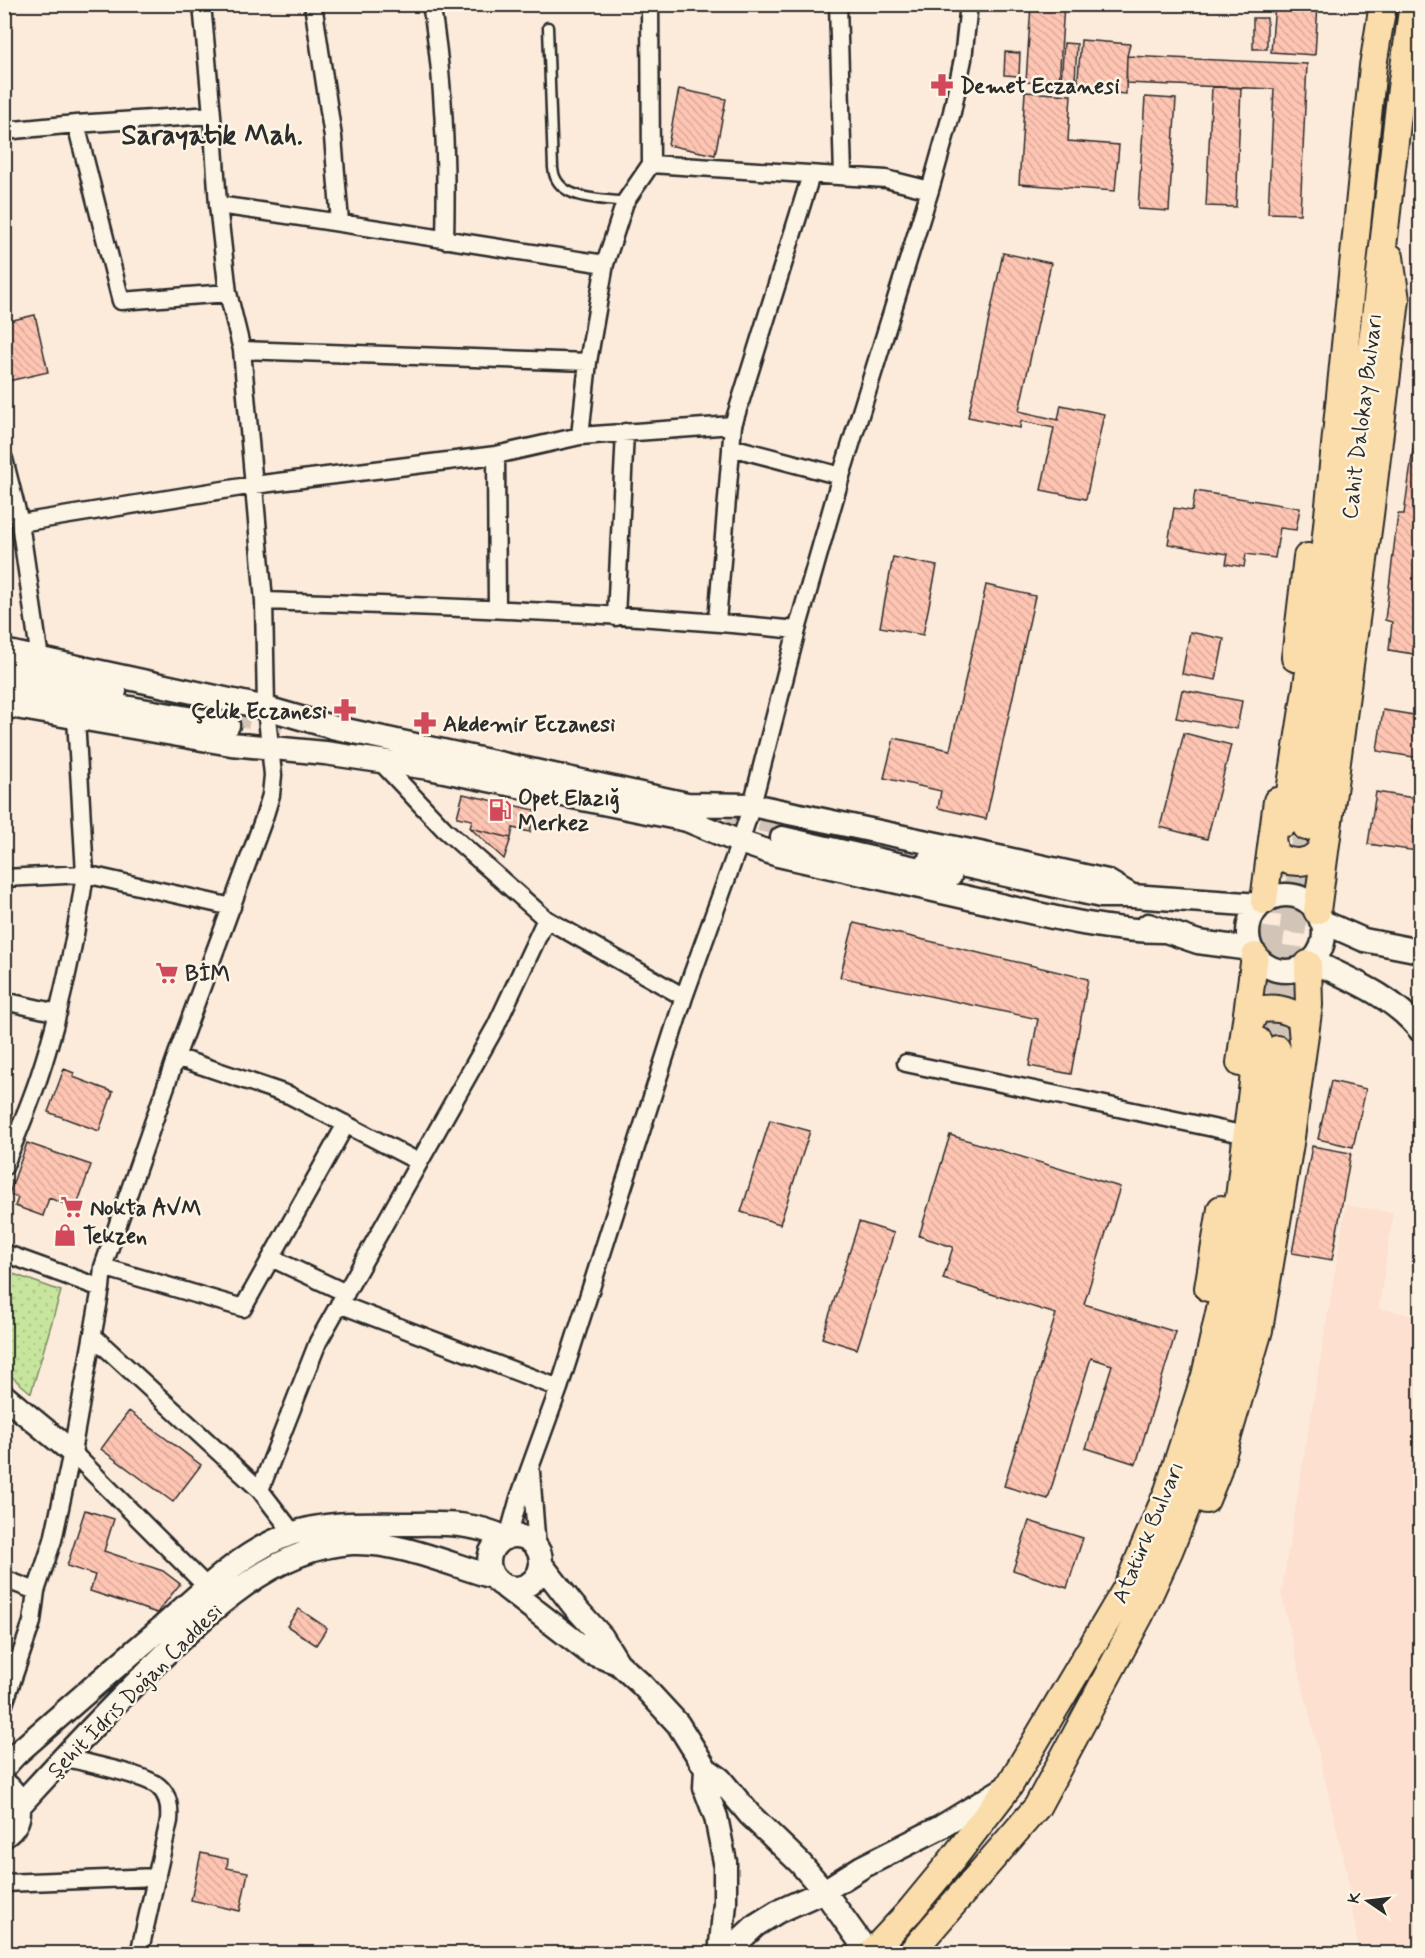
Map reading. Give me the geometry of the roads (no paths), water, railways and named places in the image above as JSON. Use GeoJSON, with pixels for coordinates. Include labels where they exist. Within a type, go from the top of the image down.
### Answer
{"type":"FeatureCollection","features":[{"type":"Feature","properties":{"kind":"main road"},"geometry":{"type":"LineString","coordinates":[[1383,4],[1373,66],[1355,238],[1340,270],[1298,830],[1319,916],[1323,939],[1319,951],[1310,962],[1301,968],[1288,971],[1276,970],[1264,965],[1253,953],[1198,942],[1162,931],[1138,920],[783,831],[1101,896],[1262,903],[1276,896],[1300,897],[1311,904],[1319,916],[1364,940],[1420,951]]}},
{"type":"Feature","properties":{"kind":"main road","name":"Cahit Dalokay Bulvarı"},"geometry":{"type":"LineString","coordinates":[[1298,830],[1374,326],[1401,88],[1413,4]]}},
{"type":"Feature","properties":{"kind":"main road"},"geometry":{"type":"LineString","coordinates":[[4,651],[687,804],[752,805],[1107,880],[1132,896]]}},
{"type":"Feature","properties":{"kind":"main road"},"geometry":{"type":"LineString","coordinates":[[4,669],[228,719],[4,686]]}},
{"type":"Feature","properties":{"kind":"main road"},"geometry":{"type":"LineString","coordinates":[[4,705],[231,744],[326,753],[429,768],[687,820],[740,843],[778,855],[1080,922],[1133,931],[1162,931]]}},
{"type":"Feature","properties":{"kind":"main road"},"geometry":{"type":"LineString","coordinates":[[725,1953],[756,1925],[777,1912],[824,1891],[862,1867],[941,1827],[1009,1786],[1042,1712],[1076,1651],[1156,1482],[1180,1410],[1214,1259],[1232,1132],[1259,1044],[1253,953],[1247,933],[1249,921],[1262,903],[1298,830]]}},
{"type":"Feature","properties":{"kind":"main road"},"geometry":{"type":"LineString","coordinates":[[1310,962],[1368,988],[1390,1001],[1409,1016],[1420,1030]]}},
{"type":"Feature","properties":{"kind":"main road"},"geometry":{"type":"LineString","coordinates":[[1037,1807],[1100,1722],[1160,1608],[1217,1473],[1259,1330],[1304,1044],[1309,1005],[1310,962]]}},
{"type":"Feature","properties":{"kind":"main road"},"geometry":{"type":"LineString","coordinates":[[1259,1044],[1256,1010],[1269,1008],[1278,1008],[1301,1019],[1304,1044]]}},
{"type":"Feature","properties":{"kind":"main road","name":"Atatürk Bulvarı"},"geometry":{"type":"LineString","coordinates":[[869,1953],[910,1911],[1009,1786],[1127,1587],[1168,1491],[1205,1376],[1232,1255],[1259,1044]]}},
{"type":"Feature","properties":{"kind":"main road","name":"Atatürk Bulvarı"},"geometry":{"type":"LineString","coordinates":[[910,1953],[1037,1807],[1140,1615],[1170,1549],[1197,1479],[1248,1270],[1259,1044]]}},
{"type":"Feature","properties":{"kind":"main road"},"geometry":{"type":"LineString","coordinates":[[4,1396],[72,1452]]}},
{"type":"Feature","properties":{"kind":"main road"},"geometry":{"type":"LineString","coordinates":[[4,1767],[207,1587],[253,1552],[272,1542],[293,1533],[338,1524],[463,1524],[507,1537],[524,1538],[539,1556],[539,1572],[529,1585],[513,1589],[499,1582],[489,1569],[490,1553],[494,1546],[507,1537]]}},
{"type":"Feature","properties":{"kind":"main road","name":"Şehit İdris Doğan Caddesi"},"geometry":{"type":"LineString","coordinates":[[19,1806],[114,1705],[215,1608],[258,1576],[308,1552],[327,1546],[374,1543],[417,1553],[499,1582],[590,1653],[618,1663]]}},
{"type":"Feature","properties":{"kind":"main road","name":"Şehit İdris Doğan Caddesi"},"geometry":{"type":"LineString","coordinates":[[539,1556],[573,1605],[602,1637],[618,1663],[678,1724],[706,1769],[705,1788],[716,1817],[725,1862],[725,1903],[720,1953]]}},
{"type":"Feature","properties":{"kind":"main road"},"geometry":{"type":"LineString","coordinates":[[706,1769],[720,1779],[750,1815],[800,1863],[824,1891],[869,1953]]}},
{"type":"Feature","properties":{"kind":"main road"},"geometry":{"type":"LineString","coordinates":[[4,1783],[11,1788],[19,1806],[19,1816],[15,1826],[4,1836]]}},
{"type":"Feature","properties":{"kind":"street"},"geometry":{"type":"LineString","coordinates":[[4,1704],[32,1622],[36,1591],[53,1540],[72,1452],[103,1268],[176,1057],[271,795],[273,775],[266,708],[264,601],[254,485],[242,350],[228,293],[218,205],[202,4]]}},
{"type":"Feature","properties":{"kind":"street"},"geometry":{"type":"LineString","coordinates":[[313,4],[333,136],[340,222]]}},
{"type":"Feature","properties":{"kind":"street"},"geometry":{"type":"LineString","coordinates":[[431,4],[437,37],[446,132],[445,240]]}},
{"type":"Feature","properties":{"kind":"street"},"geometry":{"type":"LineString","coordinates":[[580,436],[588,362],[605,264],[625,202],[651,164],[650,4]]}},
{"type":"Feature","properties":{"kind":"street"},"geometry":{"type":"LineString","coordinates":[[838,4],[843,176]]}},
{"type":"Feature","properties":{"kind":"street"},"geometry":{"type":"LineString","coordinates":[[507,1537],[559,1388],[684,997],[752,805],[797,630],[841,476],[952,112],[963,58],[969,4]]}},
{"type":"Feature","properties":{"kind":"street"},"geometry":{"type":"LineString","coordinates":[[4,131],[212,115]]}},
{"type":"Feature","properties":{"kind":"street"},"geometry":{"type":"LineString","coordinates":[[76,124],[121,302],[228,293]]}},
{"type":"Feature","properties":{"kind":"street"},"geometry":{"type":"LineString","coordinates":[[651,164],[886,179],[930,190]]}},
{"type":"Feature","properties":{"kind":"street"},"geometry":{"type":"LineString","coordinates":[[717,622],[733,425],[811,175]]}},
{"type":"Feature","properties":{"kind":"street"},"geometry":{"type":"LineString","coordinates":[[218,205],[605,264]]}},
{"type":"Feature","properties":{"kind":"street"},"geometry":{"type":"LineString","coordinates":[[242,350],[588,362]]}},
{"type":"Feature","properties":{"kind":"street"},"geometry":{"type":"LineString","coordinates":[[20,523],[254,485],[496,455],[580,436],[733,425]]}},
{"type":"Feature","properties":{"kind":"street"},"geometry":{"type":"LineString","coordinates":[[616,617],[626,432]]}},
{"type":"Feature","properties":{"kind":"street"},"geometry":{"type":"LineString","coordinates":[[731,447],[841,476]]}},
{"type":"Feature","properties":{"kind":"street"},"geometry":{"type":"LineString","coordinates":[[496,455],[497,609]]}},
{"type":"Feature","properties":{"kind":"street"},"geometry":{"type":"LineString","coordinates":[[4,459],[20,523],[40,659]]}},
{"type":"Feature","properties":{"kind":"street"},"geometry":{"type":"LineString","coordinates":[[264,601],[497,609],[717,622],[797,630]]}},
{"type":"Feature","properties":{"kind":"street"},"geometry":{"type":"LineString","coordinates":[[4,1167],[39,1077],[58,1013],[85,874],[76,718]]}},
{"type":"Feature","properties":{"kind":"street"},"geometry":{"type":"LineString","coordinates":[[379,760],[444,829],[546,919],[684,997]]}},
{"type":"Feature","properties":{"kind":"street"},"geometry":{"type":"LineString","coordinates":[[4,878],[85,874],[232,907]]}},
{"type":"Feature","properties":{"kind":"street"},"geometry":{"type":"LineString","coordinates":[[260,1490],[318,1342],[496,1026],[546,919]]}},
{"type":"Feature","properties":{"kind":"street"},"geometry":{"type":"LineString","coordinates":[[4,1001],[58,1013]]}},
{"type":"Feature","properties":{"kind":"street"},"geometry":{"type":"LineString","coordinates":[[176,1057],[289,1095],[419,1162]]}},
{"type":"Feature","properties":{"kind":"street"},"geometry":{"type":"LineString","coordinates":[[906,1063],[1232,1132]]}},
{"type":"Feature","properties":{"kind":"street"},"geometry":{"type":"LineString","coordinates":[[103,1268],[243,1308],[346,1124]]}},
{"type":"Feature","properties":{"kind":"street"},"geometry":{"type":"LineString","coordinates":[[4,1253],[101,1288]]}},
{"type":"Feature","properties":{"kind":"street"},"geometry":{"type":"LineString","coordinates":[[271,1258],[343,1298],[559,1388]]}},
{"type":"Feature","properties":{"kind":"street"},"geometry":{"type":"LineString","coordinates":[[93,1336],[260,1490],[293,1533]]}},
{"type":"Feature","properties":{"kind":"street"},"geometry":{"type":"LineString","coordinates":[[72,1452],[207,1587]]}},
{"type":"Feature","properties":{"kind":"street"},"geometry":{"type":"LineString","coordinates":[[531,1468],[539,1556]]}},
{"type":"Feature","properties":{"kind":"street"},"geometry":{"type":"LineString","coordinates":[[4,1579],[36,1591]]}},
{"type":"Feature","properties":{"kind":"street"},"geometry":{"type":"LineString","coordinates":[[64,1757],[145,1779],[159,1787],[167,1798],[170,1809],[139,1953]]}},
{"type":"Feature","properties":{"kind":"street"},"geometry":{"type":"LineString","coordinates":[[4,1883],[157,1876]]}},
{"type":"Feature","properties":{"kind":"lane"},"geometry":{"type":"LineString","coordinates":[[548,27],[555,179],[568,192],[625,202]]}},
{"type":"Feature","properties":{"kind":"tunnel"},"geometry":{"type":"LineString","coordinates":[[229,713],[289,725]]}},
{"type":"Feature","properties":{"kind":"tunnel"},"geometry":{"type":"LineString","coordinates":[[727,814],[784,825]]}},
{"type":"Feature","properties":{"kind":"tunnel"},"geometry":{"type":"LineString","coordinates":[[1277,1049],[1306,827]]}},
{"type":"Feature","properties":{"kind":"tunnel"},"geometry":{"type":"LineString","coordinates":[[1259,1031],[1279,874]]}},
{"type":"Feature","properties":{"kind":"place","name":"Demet Eczanesi"},"geometry":{"type":"Point","coordinates":[942,85]}},
{"type":"Feature","properties":{"kind":"place","name":"Çelik Eczanesi"},"geometry":{"type":"Point","coordinates":[345,710]}},
{"type":"Feature","properties":{"kind":"place","name":"Akdemir Eczanesi"},"geometry":{"type":"Point","coordinates":[425,723]}},
{"type":"Feature","properties":{"kind":"place","name":"Opet Elazığ Merkez"},"geometry":{"type":"Point","coordinates":[500,810]}},
{"type":"Feature","properties":{"kind":"place","name":"BİM"},"geometry":{"type":"Point","coordinates":[167,973]}},
{"type":"Feature","properties":{"kind":"place","name":"Nokta AVM"},"geometry":{"type":"Point","coordinates":[72,1207]}},
{"type":"Feature","properties":{"kind":"place","name":"Tekzen"},"geometry":{"type":"Point","coordinates":[65,1235]}},
{"type":"Feature","properties":{"kind":"district","name":"Sarayatik Mah."},"geometry":{"type":"Point","coordinates":[212,134]}}]}
